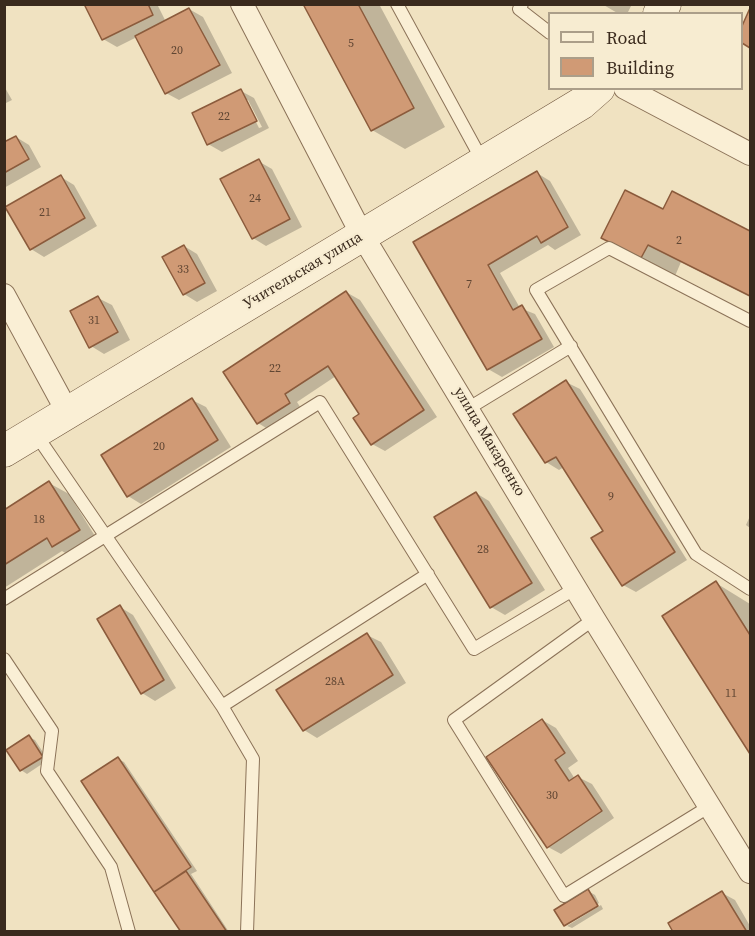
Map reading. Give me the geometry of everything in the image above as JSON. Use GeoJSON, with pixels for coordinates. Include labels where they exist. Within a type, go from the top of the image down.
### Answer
{"type":"FeatureCollection","features":[{"type":"Feature","properties":{"kind":"street","name":"улица Макаренко"},"geometry":{"type":"LineString","coordinates":[[242,4],[362,235],[750,872]]}},
{"type":"Feature","properties":{"kind":"street","name":"Учительская улица"},"geometry":{"type":"LineString","coordinates":[[4,451],[582,103],[597,90]]}},
{"type":"Feature","properties":{"kind":"street"},"geometry":{"type":"LineString","coordinates":[[629,90],[750,154]]}},
{"type":"Feature","properties":{"kind":"street"},"geometry":{"type":"LineString","coordinates":[[4,295],[68,413]]}},
{"type":"Feature","properties":{"kind":"lane"},"geometry":{"type":"LineString","coordinates":[[397,4],[483,162]]}},
{"type":"Feature","properties":{"kind":"lane"},"geometry":{"type":"LineString","coordinates":[[522,4],[519,9],[548,32]]}},
{"type":"Feature","properties":{"kind":"lane"},"geometry":{"type":"LineString","coordinates":[[750,321],[609,248],[536,290],[696,554],[750,589]]}},
{"type":"Feature","properties":{"kind":"lane"},"geometry":{"type":"LineString","coordinates":[[469,408],[571,346]]}},
{"type":"Feature","properties":{"kind":"lane"},"geometry":{"type":"LineString","coordinates":[[4,599],[320,402],[474,649],[576,588]]}},
{"type":"Feature","properties":{"kind":"lane"},"geometry":{"type":"LineString","coordinates":[[35,433],[222,706],[253,759],[247,932]]}},
{"type":"Feature","properties":{"kind":"lane"},"geometry":{"type":"LineString","coordinates":[[222,706],[428,574]]}},
{"type":"Feature","properties":{"kind":"lane"},"geometry":{"type":"LineString","coordinates":[[594,619],[454,720],[564,896],[710,806]]}},
{"type":"Feature","properties":{"kind":"lane"},"geometry":{"type":"LineString","coordinates":[[4,659],[52,731],[47,771],[111,867],[129,932]]}},
{"type":"Feature","properties":{"kind":"building"},"geometry":{"type":"Polygon","coordinates":[[[84,4],[148,4],[153,15],[102,40],[84,4]]]}},
{"type":"Feature","properties":{"kind":"building"},"geometry":{"type":"Polygon","coordinates":[[[303,4],[358,4],[414,108],[371,131],[303,4]]]}},
{"type":"Feature","properties":{"kind":"building"},"geometry":{"type":"Polygon","coordinates":[[[189,8],[220,65],[165,94],[135,36],[189,8]]]}},
{"type":"Feature","properties":{"kind":"building"},"geometry":{"type":"Polygon","coordinates":[[[750,8],[750,48],[743,44],[743,24],[750,8]]]}},
{"type":"Feature","properties":{"kind":"building"},"geometry":{"type":"Polygon","coordinates":[[[241,89],[257,121],[207,145],[192,113],[241,89]]]}},
{"type":"Feature","properties":{"kind":"building"},"geometry":{"type":"Polygon","coordinates":[[[16,136],[29,159],[4,173],[4,142],[16,136]]]}},
{"type":"Feature","properties":{"kind":"building"},"geometry":{"type":"Polygon","coordinates":[[[259,159],[290,219],[252,239],[220,179],[259,159]]]}},
{"type":"Feature","properties":{"kind":"building"},"geometry":{"type":"Polygon","coordinates":[[[537,171],[568,227],[541,243],[537,236],[488,265],[513,310],[522,305],[542,339],[487,370],[413,242],[537,171]]]}},
{"type":"Feature","properties":{"kind":"building"},"geometry":{"type":"Polygon","coordinates":[[[61,175],[85,218],[30,250],[5,207],[61,175]]]}},
{"type":"Feature","properties":{"kind":"building"},"geometry":{"type":"Polygon","coordinates":[[[625,190],[663,209],[672,191],[750,231],[750,296],[648,245],[641,258],[601,238],[625,190]]]}},
{"type":"Feature","properties":{"kind":"building"},"geometry":{"type":"Polygon","coordinates":[[[184,245],[205,283],[183,295],[162,257],[184,245]]]}},
{"type":"Feature","properties":{"kind":"building"},"geometry":{"type":"Polygon","coordinates":[[[346,291],[424,410],[371,445],[353,418],[359,414],[328,366],[285,394],[290,403],[257,424],[223,372],[346,291]]]}},
{"type":"Feature","properties":{"kind":"building"},"geometry":{"type":"Polygon","coordinates":[[[98,296],[118,332],[89,348],[70,311],[98,296]]]}},
{"type":"Feature","properties":{"kind":"building"},"geometry":{"type":"Polygon","coordinates":[[[566,380],[675,552],[622,586],[591,538],[603,531],[556,457],[545,463],[513,414],[566,380]]]}},
{"type":"Feature","properties":{"kind":"building"},"geometry":{"type":"Polygon","coordinates":[[[192,398],[218,440],[127,497],[101,455],[192,398]]]}},
{"type":"Feature","properties":{"kind":"building"},"geometry":{"type":"Polygon","coordinates":[[[49,481],[80,530],[52,547],[47,538],[4,565],[4,510],[49,481]]]}},
{"type":"Feature","properties":{"kind":"building"},"geometry":{"type":"Polygon","coordinates":[[[476,492],[532,583],[490,608],[434,517],[476,492]]]}},
{"type":"Feature","properties":{"kind":"building"},"geometry":{"type":"Polygon","coordinates":[[[716,581],[750,635],[750,754],[662,616],[716,581]]]}},
{"type":"Feature","properties":{"kind":"building"},"geometry":{"type":"Polygon","coordinates":[[[120,605],[164,680],[141,694],[97,619],[120,605]]]}},
{"type":"Feature","properties":{"kind":"building"},"geometry":{"type":"Polygon","coordinates":[[[367,633],[393,675],[303,731],[276,690],[367,633]]]}},
{"type":"Feature","properties":{"kind":"building"},"geometry":{"type":"Polygon","coordinates":[[[542,719],[565,753],[555,760],[569,781],[578,775],[602,811],[547,848],[486,757],[542,719]]]}},
{"type":"Feature","properties":{"kind":"building"},"geometry":{"type":"Polygon","coordinates":[[[29,735],[43,757],[20,771],[6,750],[29,735]]]}},
{"type":"Feature","properties":{"kind":"building"},"geometry":{"type":"Polygon","coordinates":[[[118,757],[191,867],[154,892],[81,781],[118,757]]]}},
{"type":"Feature","properties":{"kind":"building"},"geometry":{"type":"Polygon","coordinates":[[[186,871],[227,932],[181,932],[154,892],[186,871]]]}},
{"type":"Feature","properties":{"kind":"building"},"geometry":{"type":"Polygon","coordinates":[[[588,889],[598,906],[564,926],[554,910],[588,889]]]}},
{"type":"Feature","properties":{"kind":"building"},"geometry":{"type":"Polygon","coordinates":[[[722,891],[747,932],[673,932],[668,923],[722,891]]]}}]}
